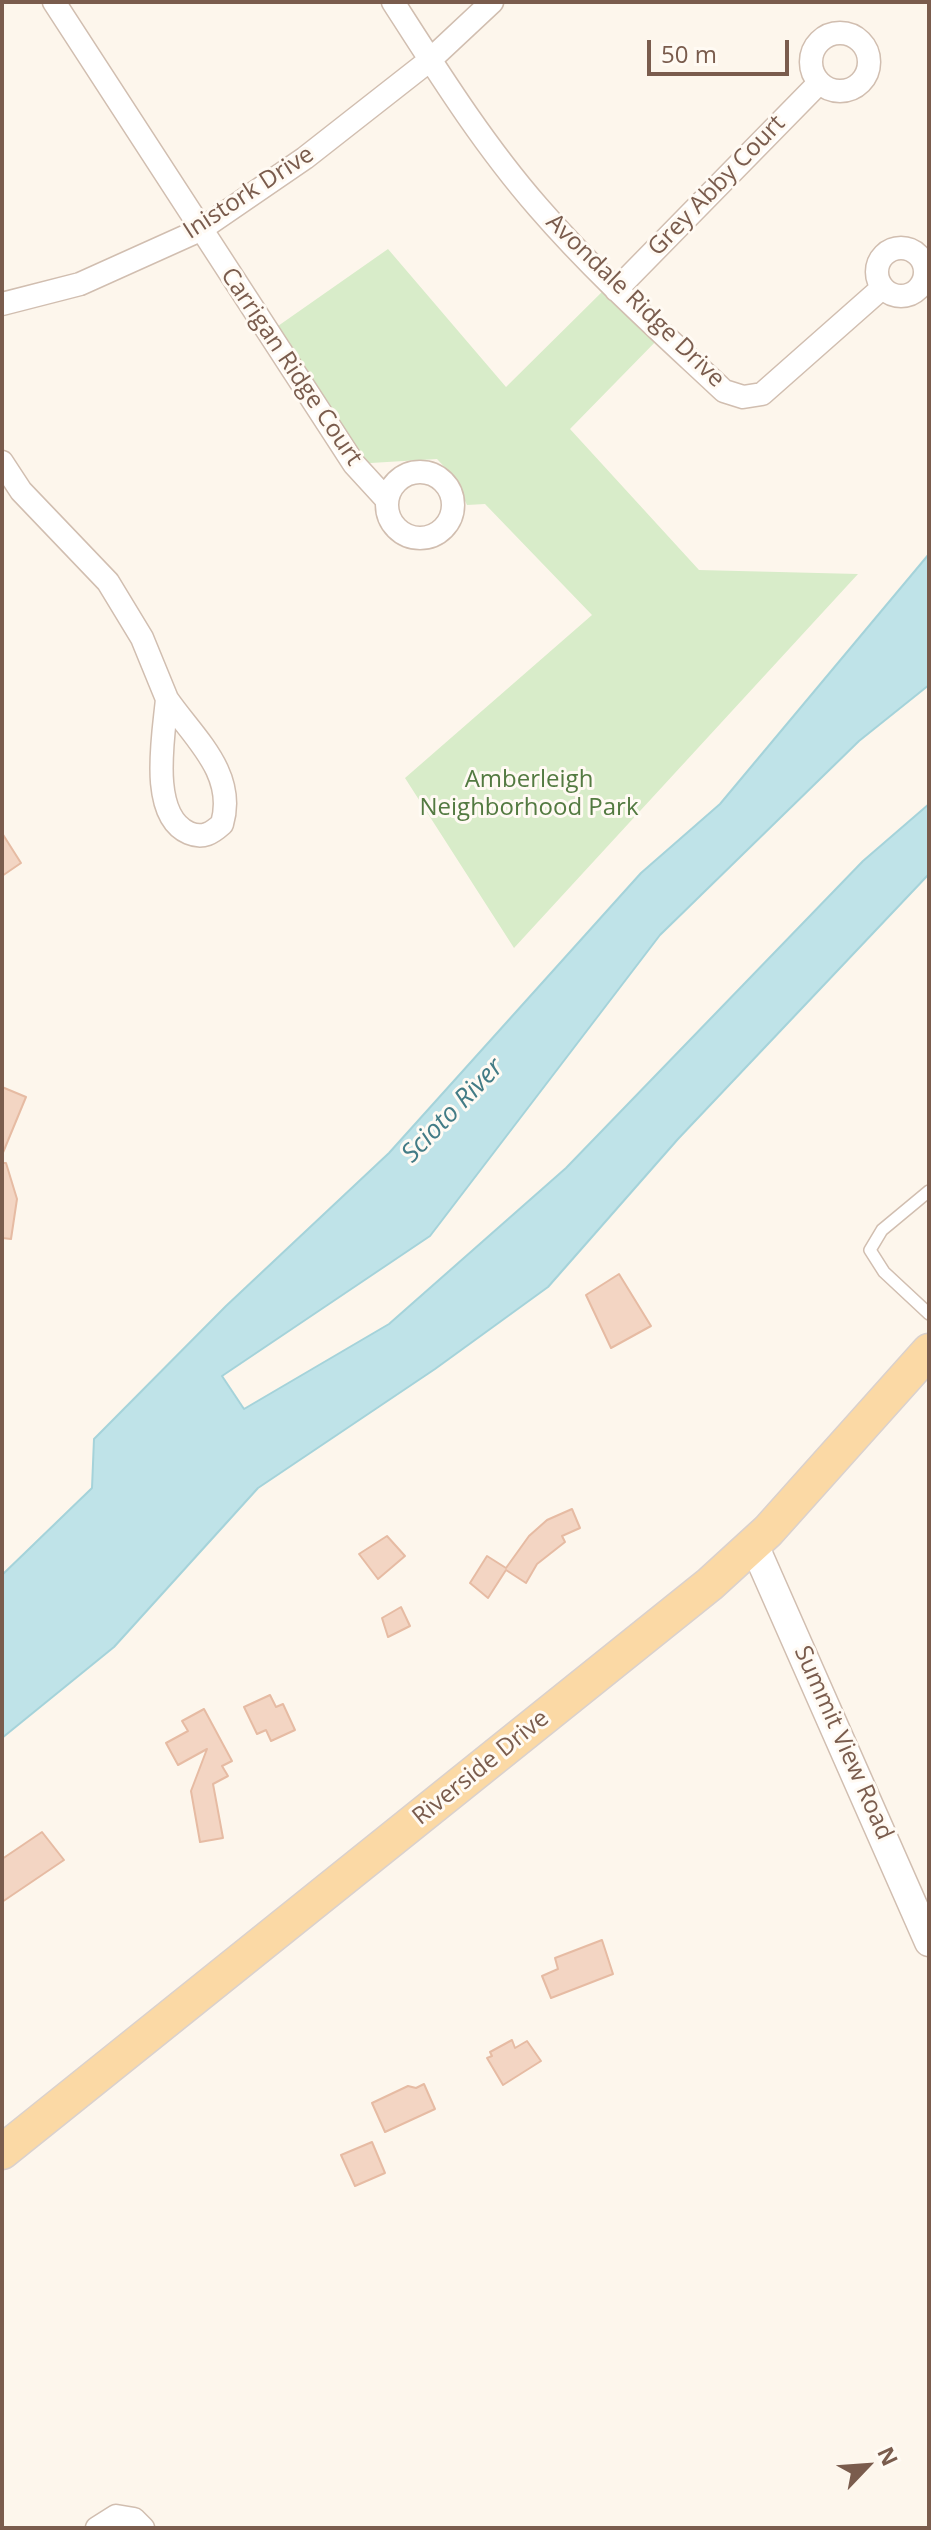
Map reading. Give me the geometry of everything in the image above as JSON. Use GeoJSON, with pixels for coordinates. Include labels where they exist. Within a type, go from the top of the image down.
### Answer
{"type":"FeatureCollection","features":[{"type":"Feature","properties":{"kind":"main road","name":"Riverside Drive"},"geometry":{"type":"LineString","coordinates":[[2,2152],[601,1673],[754,1545],[929,1351]]}},
{"type":"Feature","properties":{"kind":"street","name":"Carrigan Ridge Court"},"geometry":{"type":"LineString","coordinates":[[54,2],[354,464],[387,500]]}},
{"type":"Feature","properties":{"kind":"street","name":"Avondale Ridge Drive"},"geometry":{"type":"LineString","coordinates":[[393,2],[430,60],[536,205],[616,290],[724,391],[743,397],[762,394],[882,288]]}},
{"type":"Feature","properties":{"kind":"street","name":"Inistork Drive"},"geometry":{"type":"LineString","coordinates":[[2,304],[80,284],[200,230],[305,158],[430,60],[492,2]]}},
{"type":"Feature","properties":{"kind":"street","name":"Grey Abby Court"},"geometry":{"type":"LineString","coordinates":[[616,290],[819,83]]}},
{"type":"Feature","properties":{"kind":"street"},"geometry":{"type":"LineString","coordinates":[[2,462],[21,491],[108,582],[142,638],[167,699],[212,757],[225,789],[226,811],[222,824],[211,834],[196,836],[183,830],[171,814],[162,791],[167,699]]}},
{"type":"Feature","properties":{"kind":"street","name":"Summit View Road"},"geometry":{"type":"LineString","coordinates":[[754,1545],[929,1942]]}},
{"type":"Feature","properties":{"kind":"street"},"geometry":{"type":"LineString","coordinates":[[97,2528],[116,2516],[134,2519],[143,2528]]}},
{"type":"Feature","properties":{"kind":"lane"},"geometry":{"type":"LineString","coordinates":[[929,1191],[882,1230],[870,1250],[884,1272],[929,1314]]}},
{"type":"Feature","properties":{"kind":"green space","name":"Amberleigh Neighborhood Park"},"geometry":{"type":"Polygon","coordinates":[[[388,249],[506,387],[610,284],[663,334],[570,429],[699,570],[858,574],[514,948],[405,778],[592,615],[485,504],[467,505],[453,476],[437,459],[354,464],[268,333],[388,249]]]}},
{"type":"Feature","properties":{"kind":"water","name":"Scioto River"},"geometry":{"type":"Polygon","coordinates":[[[929,554],[929,685],[859,741],[660,935],[430,1236],[222,1376],[244,1409],[389,1324],[566,1168],[863,861],[929,804],[929,874],[678,1139],[548,1287],[435,1369],[258,1488],[114,1647],[2,1738],[2,1575],[92,1488],[94,1439],[226,1306],[389,1153],[641,873],[720,804],[929,554]]]}},
{"type":"Feature","properties":{"kind":"building"},"geometry":{"type":"Polygon","coordinates":[[[2,833],[21,863],[2,876],[2,833]]]}},
{"type":"Feature","properties":{"kind":"building"},"geometry":{"type":"Polygon","coordinates":[[[2,1087],[26,1097],[2,1155],[2,1087]]]}},
{"type":"Feature","properties":{"kind":"building"},"geometry":{"type":"Polygon","coordinates":[[[2,1163],[6,1163],[17,1199],[11,1239],[2,1238],[2,1163]]]}},
{"type":"Feature","properties":{"kind":"building"},"geometry":{"type":"Polygon","coordinates":[[[619,1274],[651,1326],[611,1348],[586,1295],[619,1274]]]}},
{"type":"Feature","properties":{"kind":"building"},"geometry":{"type":"Polygon","coordinates":[[[572,1509],[580,1528],[562,1536],[565,1542],[537,1564],[526,1583],[506,1570],[488,1598],[470,1583],[487,1556],[506,1568],[529,1536],[547,1520],[572,1509]]]}},
{"type":"Feature","properties":{"kind":"building"},"geometry":{"type":"Polygon","coordinates":[[[387,1536],[405,1556],[378,1579],[359,1554],[387,1536]]]}},
{"type":"Feature","properties":{"kind":"building"},"geometry":{"type":"Polygon","coordinates":[[[401,1607],[410,1626],[388,1637],[382,1618],[401,1607]]]}},
{"type":"Feature","properties":{"kind":"building"},"geometry":{"type":"Polygon","coordinates":[[[270,1695],[276,1707],[283,1704],[295,1730],[271,1741],[266,1730],[257,1734],[244,1707],[270,1695]]]}},
{"type":"Feature","properties":{"kind":"building"},"geometry":{"type":"Polygon","coordinates":[[[204,1709],[232,1761],[222,1766],[228,1776],[213,1784],[223,1838],[200,1842],[191,1791],[207,1749],[178,1765],[166,1743],[188,1731],[182,1721],[204,1709]]]}},
{"type":"Feature","properties":{"kind":"building"},"geometry":{"type":"Polygon","coordinates":[[[42,1832],[64,1860],[2,1902],[2,1859],[42,1832]]]}},
{"type":"Feature","properties":{"kind":"building"},"geometry":{"type":"Polygon","coordinates":[[[602,1940],[613,1974],[551,1998],[542,1976],[558,1969],[555,1958],[602,1940]]]}},
{"type":"Feature","properties":{"kind":"building"},"geometry":{"type":"Polygon","coordinates":[[[512,2040],[515,2048],[527,2041],[541,2061],[503,2085],[487,2058],[492,2056],[490,2052],[512,2040]]]}},
{"type":"Feature","properties":{"kind":"building"},"geometry":{"type":"Polygon","coordinates":[[[424,2084],[435,2109],[385,2132],[372,2103],[408,2086],[416,2088],[424,2084]]]}},
{"type":"Feature","properties":{"kind":"building"},"geometry":{"type":"Polygon","coordinates":[[[372,2142],[385,2173],[355,2186],[341,2155],[372,2142]]]}}]}
